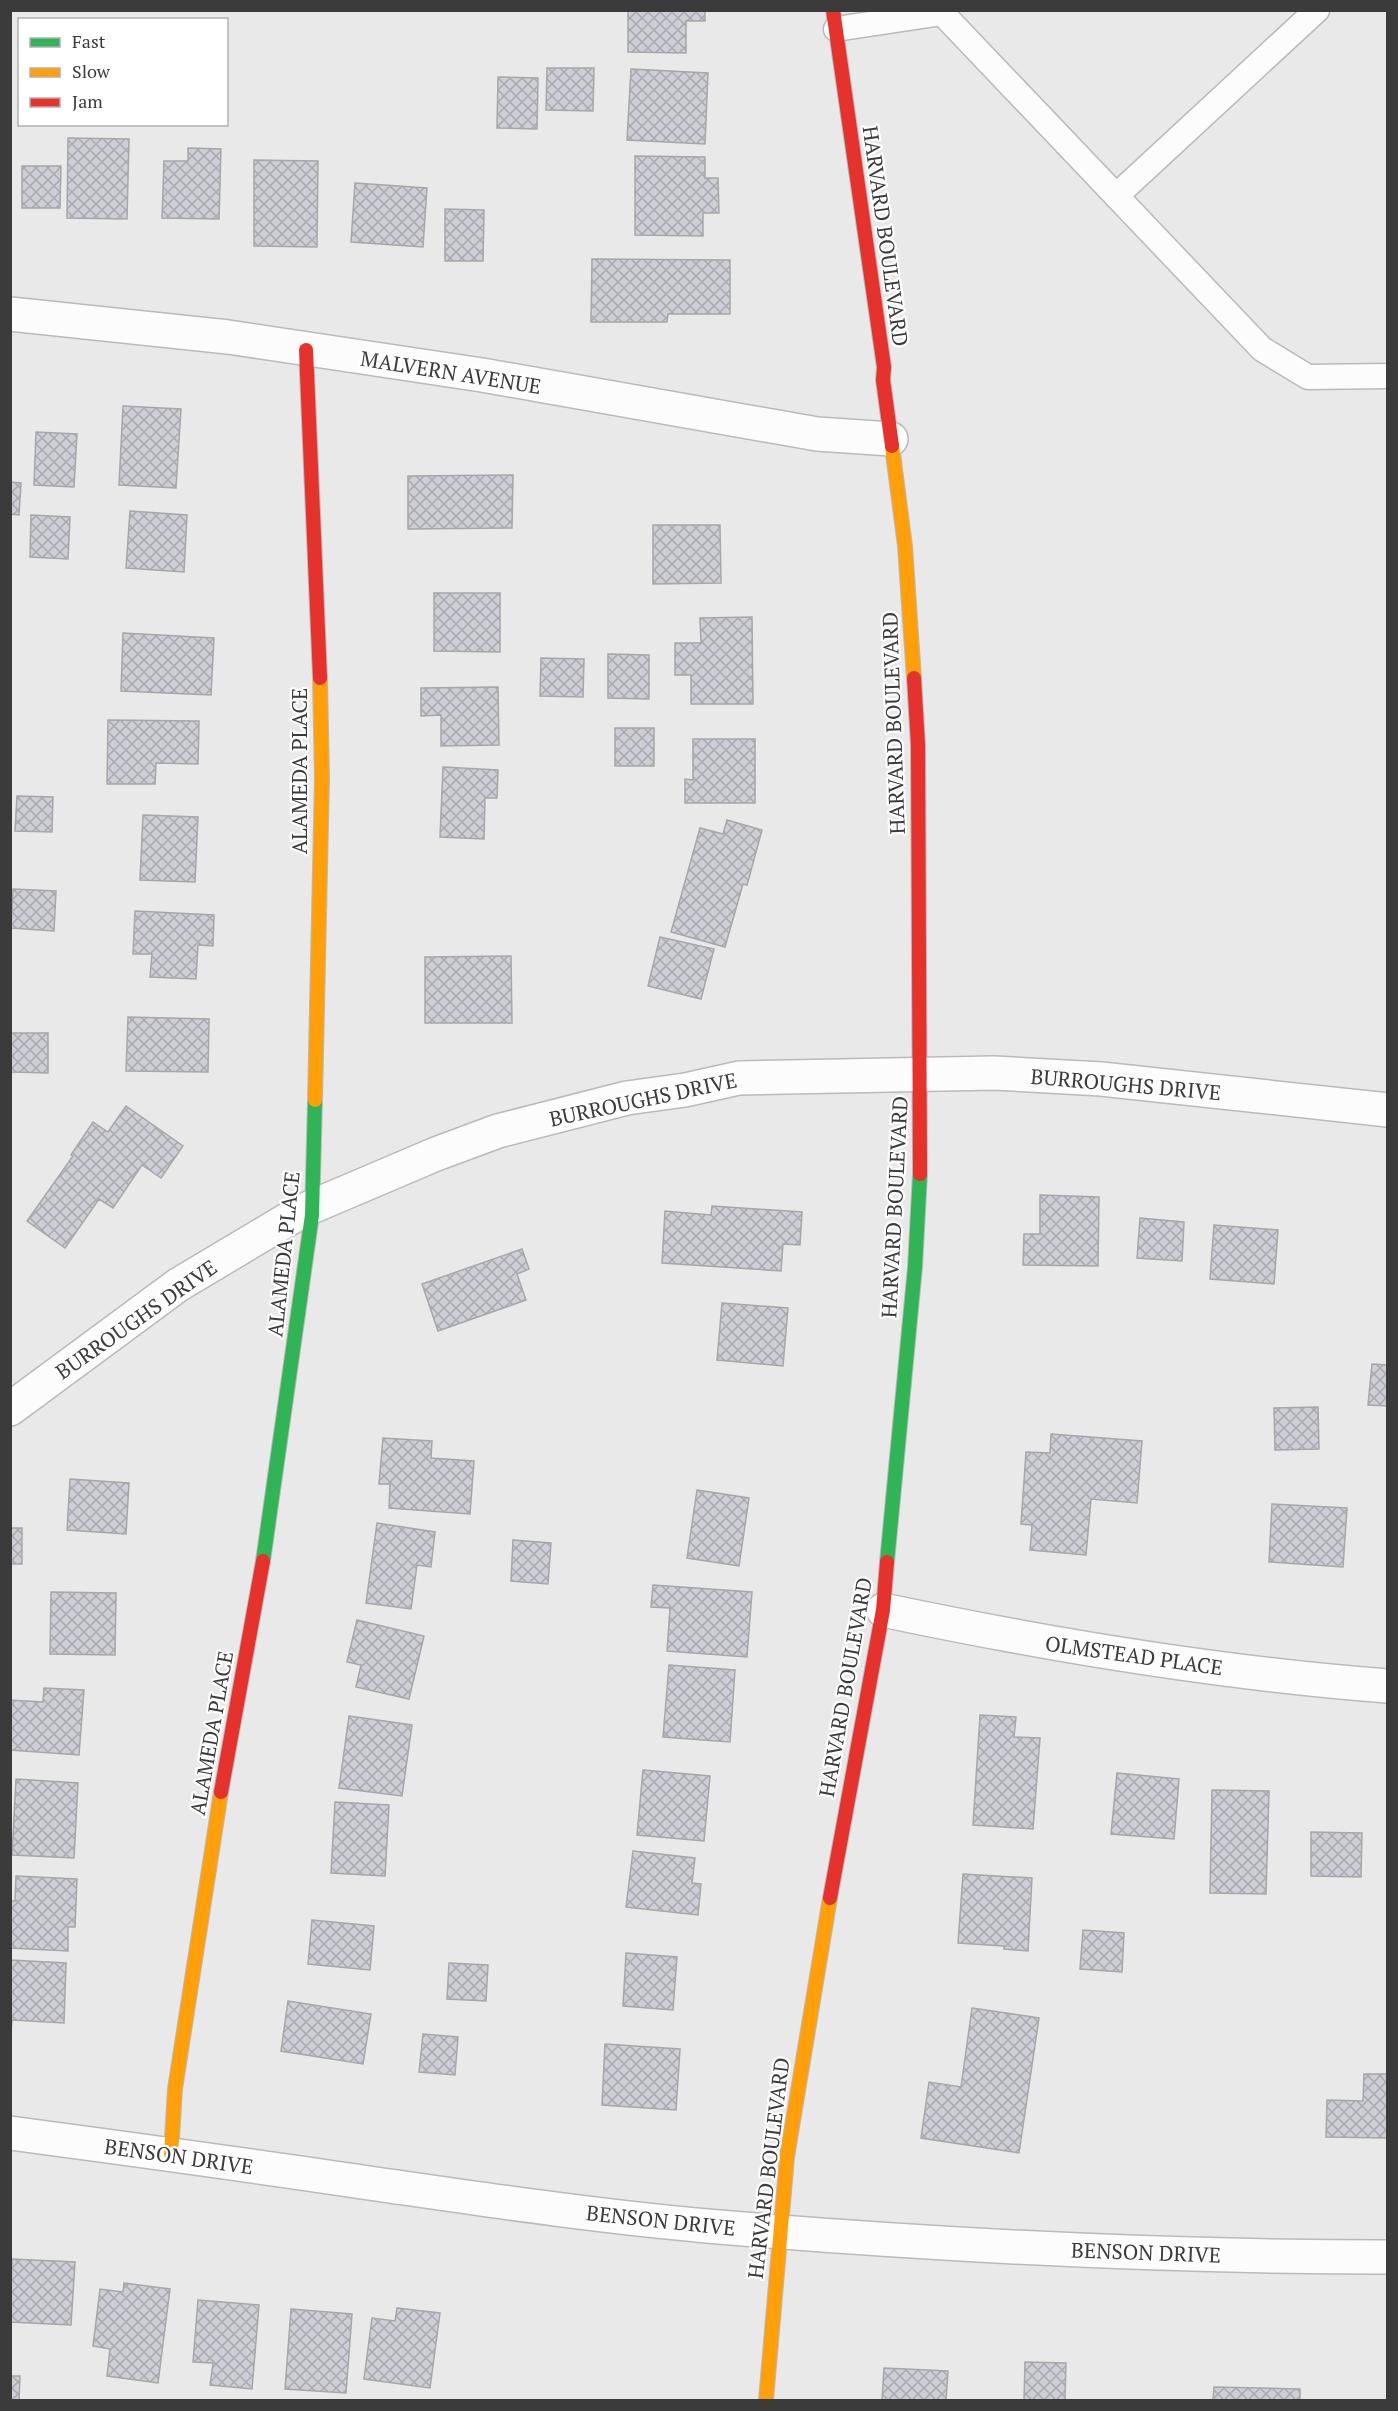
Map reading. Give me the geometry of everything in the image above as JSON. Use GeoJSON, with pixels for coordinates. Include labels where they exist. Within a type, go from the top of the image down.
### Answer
{"type":"FeatureCollection","features":[{"type":"Feature","properties":{"kind":"street","name":"HARVARD BOULEVARD"},"geometry":{"type":"LineString","coordinates":[[766,2400],[787,2157],[818,1963],[883,1610],[915,1267],[921,1159],[918,745],[905,546],[884,367],[835,20]]}},
{"type":"Feature","properties":{"kind":"street","name":"MALVERN AVENUE"},"geometry":{"type":"LineString","coordinates":[[10,314],[228,337],[482,375],[817,434],[891,439]]}},
{"type":"Feature","properties":{"kind":"street","name":"ALAMEDA PLACE"},"geometry":{"type":"LineString","coordinates":[[171,2154],[177,2078],[217,1814],[261,1574],[294,1355],[313,1206],[322,778],[318,598],[306,350]]}},
{"type":"Feature","properties":{"kind":"street","name":"BURROUGHS DRIVE"},"geometry":{"type":"LineString","coordinates":[[10,1409],[178,1285],[313,1206],[436,1154],[498,1131],[627,1098],[685,1090],[739,1078],[994,1073],[1101,1079],[1388,1110]]}},
{"type":"Feature","properties":{"kind":"street","name":"OLMSTEAD PLACE"},"geometry":{"type":"LineString","coordinates":[[883,1610],[1004,1635],[1179,1663],[1388,1686]]}},
{"type":"Feature","properties":{"kind":"street","name":"BENSON DRIVE"},"geometry":{"type":"LineString","coordinates":[[10,2133],[516,2204],[705,2226],[952,2244],[1175,2254],[1388,2257]]}},
{"type":"Feature","properties":{"kind":"lane"},"geometry":{"type":"LineString","coordinates":[[1116,196],[1317,10]]}},
{"type":"Feature","properties":{"kind":"lane"},"geometry":{"type":"LineString","coordinates":[[835,20],[942,13],[1262,350],[1308,376],[1388,376]]}},
{"type":"Feature","properties":{"kind":"building"},"geometry":{"type":"Polygon","coordinates":[[[628,10],[705,10],[705,21],[686,21],[686,53],[628,52],[628,10]]]}},
{"type":"Feature","properties":{"kind":"building"},"geometry":{"type":"Polygon","coordinates":[[[547,68],[594,68],[593,111],[546,110],[547,68]]]}},
{"type":"Feature","properties":{"kind":"building"},"geometry":{"type":"Polygon","coordinates":[[[631,69],[708,73],[705,144],[627,140],[631,69]]]}},
{"type":"Feature","properties":{"kind":"building"},"geometry":{"type":"Polygon","coordinates":[[[498,77],[538,78],[537,129],[497,128],[498,77]]]}},
{"type":"Feature","properties":{"kind":"building"},"geometry":{"type":"Polygon","coordinates":[[[68,138],[129,139],[127,219],[67,218],[68,138]]]}},
{"type":"Feature","properties":{"kind":"building"},"geometry":{"type":"Polygon","coordinates":[[[188,148],[221,149],[219,219],[162,218],[164,161],[188,161],[188,148]]]}},
{"type":"Feature","properties":{"kind":"building"},"geometry":{"type":"Polygon","coordinates":[[[635,156],[705,157],[705,178],[718,178],[719,213],[703,213],[703,236],[635,235],[635,156]]]}},
{"type":"Feature","properties":{"kind":"building"},"geometry":{"type":"Polygon","coordinates":[[[254,160],[318,161],[317,247],[254,246],[254,160]]]}},
{"type":"Feature","properties":{"kind":"building"},"geometry":{"type":"Polygon","coordinates":[[[22,166],[61,166],[60,208],[22,208],[22,166]]]}},
{"type":"Feature","properties":{"kind":"building"},"geometry":{"type":"Polygon","coordinates":[[[355,183],[427,188],[423,247],[351,242],[355,183]]]}},
{"type":"Feature","properties":{"kind":"building"},"geometry":{"type":"Polygon","coordinates":[[[445,209],[484,210],[483,261],[445,261],[445,209]]]}},
{"type":"Feature","properties":{"kind":"building"},"geometry":{"type":"Polygon","coordinates":[[[592,259],[730,260],[730,314],[668,314],[667,322],[591,322],[592,259]]]}},
{"type":"Feature","properties":{"kind":"building"},"geometry":{"type":"Polygon","coordinates":[[[123,406],[181,409],[176,488],[119,485],[123,406]]]}},
{"type":"Feature","properties":{"kind":"building"},"geometry":{"type":"Polygon","coordinates":[[[36,432],[77,434],[74,487],[34,485],[36,432]]]}},
{"type":"Feature","properties":{"kind":"building"},"geometry":{"type":"Polygon","coordinates":[[[513,475],[512,528],[408,529],[408,476],[513,475]]]}},
{"type":"Feature","properties":{"kind":"building"},"geometry":{"type":"Polygon","coordinates":[[[10,482],[21,483],[19,515],[10,514],[10,482]]]}},
{"type":"Feature","properties":{"kind":"building"},"geometry":{"type":"Polygon","coordinates":[[[130,511],[187,515],[184,572],[126,568],[130,511]]]}},
{"type":"Feature","properties":{"kind":"building"},"geometry":{"type":"Polygon","coordinates":[[[31,515],[70,517],[68,559],[30,557],[31,515]]]}},
{"type":"Feature","properties":{"kind":"building"},"geometry":{"type":"Polygon","coordinates":[[[653,525],[720,525],[721,583],[653,584],[653,525]]]}},
{"type":"Feature","properties":{"kind":"building"},"geometry":{"type":"Polygon","coordinates":[[[434,593],[500,593],[500,652],[434,651],[434,593]]]}},
{"type":"Feature","properties":{"kind":"building"},"geometry":{"type":"Polygon","coordinates":[[[752,617],[753,704],[691,704],[691,675],[675,675],[675,643],[701,643],[700,618],[752,617]]]}},
{"type":"Feature","properties":{"kind":"building"},"geometry":{"type":"Polygon","coordinates":[[[123,633],[214,638],[211,695],[121,691],[123,633]]]}},
{"type":"Feature","properties":{"kind":"building"},"geometry":{"type":"Polygon","coordinates":[[[608,654],[649,655],[649,699],[608,698],[608,654]]]}},
{"type":"Feature","properties":{"kind":"building"},"geometry":{"type":"Polygon","coordinates":[[[541,658],[584,659],[583,697],[540,696],[541,658]]]}},
{"type":"Feature","properties":{"kind":"building"},"geometry":{"type":"Polygon","coordinates":[[[498,687],[499,745],[441,746],[441,715],[421,716],[421,688],[498,687]]]}},
{"type":"Feature","properties":{"kind":"building"},"geometry":{"type":"Polygon","coordinates":[[[108,720],[199,721],[198,764],[156,763],[155,784],[107,784],[108,720]]]}},
{"type":"Feature","properties":{"kind":"building"},"geometry":{"type":"Polygon","coordinates":[[[615,728],[654,728],[654,766],[615,766],[615,728]]]}},
{"type":"Feature","properties":{"kind":"building"},"geometry":{"type":"Polygon","coordinates":[[[693,739],[755,739],[755,803],[685,803],[685,779],[693,780],[693,739]]]}},
{"type":"Feature","properties":{"kind":"building"},"geometry":{"type":"Polygon","coordinates":[[[443,767],[498,770],[497,798],[485,798],[484,839],[440,837],[443,767]]]}},
{"type":"Feature","properties":{"kind":"building"},"geometry":{"type":"Polygon","coordinates":[[[17,796],[53,797],[52,832],[15,831],[17,796]]]}},
{"type":"Feature","properties":{"kind":"building"},"geometry":{"type":"Polygon","coordinates":[[[143,815],[198,817],[195,882],[140,880],[143,815]]]}},
{"type":"Feature","properties":{"kind":"building"},"geometry":{"type":"Polygon","coordinates":[[[727,820],[762,830],[747,885],[743,884],[725,947],[671,932],[700,828],[723,834],[727,820]]]}},
{"type":"Feature","properties":{"kind":"building"},"geometry":{"type":"Polygon","coordinates":[[[13,889],[56,891],[54,931],[11,928],[13,889]]]}},
{"type":"Feature","properties":{"kind":"building"},"geometry":{"type":"Polygon","coordinates":[[[135,911],[214,915],[213,946],[198,945],[196,979],[150,977],[152,954],[133,954],[135,911]]]}},
{"type":"Feature","properties":{"kind":"building"},"geometry":{"type":"Polygon","coordinates":[[[660,937],[714,949],[701,999],[648,986],[660,937]]]}},
{"type":"Feature","properties":{"kind":"building"},"geometry":{"type":"Polygon","coordinates":[[[511,956],[512,1023],[425,1023],[425,957],[511,956]]]}},
{"type":"Feature","properties":{"kind":"building"},"geometry":{"type":"Polygon","coordinates":[[[128,1017],[209,1019],[208,1072],[126,1071],[128,1017]]]}},
{"type":"Feature","properties":{"kind":"building"},"geometry":{"type":"Polygon","coordinates":[[[11,1033],[48,1033],[48,1073],[11,1072],[11,1033]]]}},
{"type":"Feature","properties":{"kind":"building"},"geometry":{"type":"Polygon","coordinates":[[[126,1106],[183,1146],[161,1178],[142,1165],[113,1208],[99,1199],[65,1248],[27,1221],[73,1156],[71,1155],[93,1122],[108,1132],[126,1106]]]}},
{"type":"Feature","properties":{"kind":"building"},"geometry":{"type":"Polygon","coordinates":[[[1040,1195],[1099,1197],[1098,1266],[1023,1265],[1024,1234],[1040,1234],[1040,1195]]]}},
{"type":"Feature","properties":{"kind":"building"},"geometry":{"type":"Polygon","coordinates":[[[712,1206],[802,1212],[800,1245],[783,1244],[781,1271],[662,1263],[665,1211],[711,1215],[712,1206]]]}},
{"type":"Feature","properties":{"kind":"building"},"geometry":{"type":"Polygon","coordinates":[[[1140,1218],[1184,1222],[1182,1261],[1137,1258],[1140,1218]]]}},
{"type":"Feature","properties":{"kind":"building"},"geometry":{"type":"Polygon","coordinates":[[[1214,1225],[1278,1230],[1274,1284],[1210,1279],[1214,1225]]]}},
{"type":"Feature","properties":{"kind":"building"},"geometry":{"type":"Polygon","coordinates":[[[522,1249],[529,1269],[517,1274],[526,1300],[438,1331],[422,1284],[522,1249]]]}},
{"type":"Feature","properties":{"kind":"building"},"geometry":{"type":"Polygon","coordinates":[[[722,1303],[788,1308],[783,1366],[717,1360],[722,1303]]]}},
{"type":"Feature","properties":{"kind":"building"},"geometry":{"type":"Polygon","coordinates":[[[1372,1364],[1388,1365],[1388,1406],[1368,1405],[1372,1364]]]}},
{"type":"Feature","properties":{"kind":"building"},"geometry":{"type":"Polygon","coordinates":[[[1318,1407],[1319,1449],[1275,1450],[1274,1408],[1318,1407]]]}},
{"type":"Feature","properties":{"kind":"building"},"geometry":{"type":"Polygon","coordinates":[[[1051,1434],[1142,1441],[1137,1503],[1091,1499],[1086,1555],[1030,1550],[1032,1525],[1021,1524],[1026,1452],[1050,1453],[1051,1434]]]}},
{"type":"Feature","properties":{"kind":"building"},"geometry":{"type":"Polygon","coordinates":[[[383,1438],[432,1441],[431,1458],[474,1461],[470,1514],[389,1508],[390,1484],[379,1484],[383,1438]]]}},
{"type":"Feature","properties":{"kind":"building"},"geometry":{"type":"Polygon","coordinates":[[[70,1479],[129,1483],[126,1534],[67,1530],[70,1479]]]}},
{"type":"Feature","properties":{"kind":"building"},"geometry":{"type":"Polygon","coordinates":[[[697,1490],[749,1498],[739,1566],[687,1558],[697,1490]]]}},
{"type":"Feature","properties":{"kind":"building"},"geometry":{"type":"Polygon","coordinates":[[[1272,1504],[1347,1508],[1343,1567],[1269,1562],[1272,1504]]]}},
{"type":"Feature","properties":{"kind":"building"},"geometry":{"type":"Polygon","coordinates":[[[377,1523],[435,1532],[431,1567],[417,1565],[411,1609],[366,1603],[377,1523]]]}},
{"type":"Feature","properties":{"kind":"building"},"geometry":{"type":"Polygon","coordinates":[[[10,1528],[22,1528],[22,1564],[10,1564],[10,1528]]]}},
{"type":"Feature","properties":{"kind":"building"},"geometry":{"type":"Polygon","coordinates":[[[513,1540],[551,1543],[548,1584],[511,1581],[513,1540]]]}},
{"type":"Feature","properties":{"kind":"building"},"geometry":{"type":"Polygon","coordinates":[[[653,1585],[752,1592],[747,1657],[667,1651],[670,1608],[651,1607],[653,1585]]]}},
{"type":"Feature","properties":{"kind":"building"},"geometry":{"type":"Polygon","coordinates":[[[51,1592],[116,1593],[115,1655],[50,1654],[51,1592]]]}},
{"type":"Feature","properties":{"kind":"building"},"geometry":{"type":"Polygon","coordinates":[[[357,1620],[424,1636],[409,1699],[356,1687],[361,1665],[347,1662],[357,1620]]]}},
{"type":"Feature","properties":{"kind":"building"},"geometry":{"type":"Polygon","coordinates":[[[669,1665],[735,1670],[730,1742],[663,1737],[669,1665]]]}},
{"type":"Feature","properties":{"kind":"building"},"geometry":{"type":"Polygon","coordinates":[[[44,1688],[84,1690],[79,1755],[10,1750],[10,1700],[43,1702],[44,1688]]]}},
{"type":"Feature","properties":{"kind":"building"},"geometry":{"type":"Polygon","coordinates":[[[980,1715],[1016,1717],[1014,1737],[1040,1738],[1033,1829],[973,1825],[980,1715]]]}},
{"type":"Feature","properties":{"kind":"building"},"geometry":{"type":"Polygon","coordinates":[[[349,1716],[412,1725],[402,1796],[339,1788],[349,1716]]]}},
{"type":"Feature","properties":{"kind":"building"},"geometry":{"type":"Polygon","coordinates":[[[643,1770],[710,1776],[704,1841],[637,1835],[643,1770]]]}},
{"type":"Feature","properties":{"kind":"building"},"geometry":{"type":"Polygon","coordinates":[[[1117,1773],[1179,1779],[1174,1839],[1111,1834],[1117,1773]]]}},
{"type":"Feature","properties":{"kind":"building"},"geometry":{"type":"Polygon","coordinates":[[[16,1779],[78,1783],[74,1858],[12,1855],[16,1779]]]}},
{"type":"Feature","properties":{"kind":"building"},"geometry":{"type":"Polygon","coordinates":[[[1212,1790],[1269,1791],[1266,1894],[1210,1893],[1212,1790]]]}},
{"type":"Feature","properties":{"kind":"building"},"geometry":{"type":"Polygon","coordinates":[[[335,1802],[389,1805],[385,1876],[331,1873],[335,1802]]]}},
{"type":"Feature","properties":{"kind":"building"},"geometry":{"type":"Polygon","coordinates":[[[1311,1832],[1362,1833],[1361,1877],[1311,1876],[1311,1832]]]}},
{"type":"Feature","properties":{"kind":"building"},"geometry":{"type":"Polygon","coordinates":[[[633,1851],[695,1858],[692,1883],[701,1884],[698,1915],[626,1907],[633,1851]]]}},
{"type":"Feature","properties":{"kind":"building"},"geometry":{"type":"Polygon","coordinates":[[[963,1874],[1032,1878],[1028,1951],[1004,1949],[1004,1946],[958,1943],[963,1874]]]}},
{"type":"Feature","properties":{"kind":"building"},"geometry":{"type":"Polygon","coordinates":[[[16,1876],[77,1879],[75,1927],[68,1927],[68,1951],[10,1948],[10,1901],[15,1901],[16,1876]]]}},
{"type":"Feature","properties":{"kind":"building"},"geometry":{"type":"Polygon","coordinates":[[[312,1920],[374,1926],[370,1970],[308,1964],[312,1920]]]}},
{"type":"Feature","properties":{"kind":"building"},"geometry":{"type":"Polygon","coordinates":[[[1083,1930],[1124,1933],[1122,1972],[1080,1969],[1083,1930]]]}},
{"type":"Feature","properties":{"kind":"building"},"geometry":{"type":"Polygon","coordinates":[[[626,1953],[677,1957],[673,2010],[623,2006],[626,1953]]]}},
{"type":"Feature","properties":{"kind":"building"},"geometry":{"type":"Polygon","coordinates":[[[10,1960],[66,1963],[64,2023],[12,2020],[10,2042],[10,1960]]]}},
{"type":"Feature","properties":{"kind":"building"},"geometry":{"type":"Polygon","coordinates":[[[449,1963],[488,1965],[486,2001],[447,1999],[449,1963]]]}},
{"type":"Feature","properties":{"kind":"building"},"geometry":{"type":"Polygon","coordinates":[[[288,2001],[371,2014],[363,2064],[281,2051],[288,2001]]]}},
{"type":"Feature","properties":{"kind":"building"},"geometry":{"type":"Polygon","coordinates":[[[972,2008],[1039,2018],[1019,2153],[921,2138],[929,2082],[961,2087],[972,2008]]]}},
{"type":"Feature","properties":{"kind":"building"},"geometry":{"type":"Polygon","coordinates":[[[423,2034],[458,2037],[455,2075],[419,2072],[423,2034]]]}},
{"type":"Feature","properties":{"kind":"building"},"geometry":{"type":"Polygon","coordinates":[[[605,2044],[680,2049],[676,2110],[602,2105],[605,2044]]]}},
{"type":"Feature","properties":{"kind":"building"},"geometry":{"type":"Polygon","coordinates":[[[1364,2074],[1388,2074],[1388,2138],[1326,2137],[1327,2100],[1363,2101],[1364,2074]]]}},
{"type":"Feature","properties":{"kind":"building"},"geometry":{"type":"Polygon","coordinates":[[[12,2259],[75,2262],[71,2325],[10,2322],[12,2259]]]}},
{"type":"Feature","properties":{"kind":"building"},"geometry":{"type":"Polygon","coordinates":[[[124,2283],[170,2289],[158,2383],[107,2376],[110,2349],[93,2346],[100,2289],[123,2292],[124,2283]]]}},
{"type":"Feature","properties":{"kind":"building"},"geometry":{"type":"Polygon","coordinates":[[[198,2300],[259,2305],[252,2389],[210,2385],[213,2363],[193,2362],[198,2300]]]}},
{"type":"Feature","properties":{"kind":"building"},"geometry":{"type":"Polygon","coordinates":[[[397,2308],[440,2313],[430,2388],[364,2379],[372,2318],[395,2321],[397,2308]]]}},
{"type":"Feature","properties":{"kind":"building"},"geometry":{"type":"Polygon","coordinates":[[[291,2309],[352,2314],[346,2393],[285,2389],[291,2309]]]}},
{"type":"Feature","properties":{"kind":"building"},"geometry":{"type":"Polygon","coordinates":[[[1025,2362],[1066,2363],[1065,2400],[1024,2400],[1025,2362]]]}},
{"type":"Feature","properties":{"kind":"building"},"geometry":{"type":"Polygon","coordinates":[[[884,2368],[948,2371],[946,2400],[882,2400],[884,2368]]]}},
{"type":"Feature","properties":{"kind":"building"},"geometry":{"type":"Polygon","coordinates":[[[10,2376],[20,2376],[19,2400],[10,2400],[10,2376]]]}},
{"type":"Feature","properties":{"kind":"building"},"geometry":{"type":"Polygon","coordinates":[[[1214,2387],[1300,2389],[1300,2400],[1213,2400],[1214,2387]]]}},
{"type":"Feature","properties":{"kind":"traffic: fast"},"geometry":{"type":"LineString","coordinates":[[263,1561],[312,1215],[315,1100]]}},
{"type":"Feature","properties":{"kind":"traffic: fast"},"geometry":{"type":"LineString","coordinates":[[887,1562],[915,1267],[920,1174]]}},
{"type":"Feature","properties":{"kind":"traffic: slow"},"geometry":{"type":"LineString","coordinates":[[892,446],[905,546],[914,678]]}},
{"type":"Feature","properties":{"kind":"traffic: slow"},"geometry":{"type":"LineString","coordinates":[[315,1100],[322,778],[320,678]]}},
{"type":"Feature","properties":{"kind":"traffic: slow"},"geometry":{"type":"LineString","coordinates":[[171,2154],[175,2089],[221,1792]]}},
{"type":"Feature","properties":{"kind":"traffic: slow"},"geometry":{"type":"LineString","coordinates":[[766,2400],[787,2157],[830,1898]]}},
{"type":"Feature","properties":{"kind":"traffic: jam"},"geometry":{"type":"LineString","coordinates":[[833,10],[884,367],[883,380],[892,446]]}},
{"type":"Feature","properties":{"kind":"traffic: jam"},"geometry":{"type":"LineString","coordinates":[[306,350],[320,678]]}},
{"type":"Feature","properties":{"kind":"traffic: jam"},"geometry":{"type":"LineString","coordinates":[[914,678],[918,745],[920,1174]]}},
{"type":"Feature","properties":{"kind":"traffic: jam"},"geometry":{"type":"LineString","coordinates":[[221,1792],[263,1561]]}},
{"type":"Feature","properties":{"kind":"traffic: jam"},"geometry":{"type":"LineString","coordinates":[[830,1898],[883,1610],[887,1562]]}}]}
